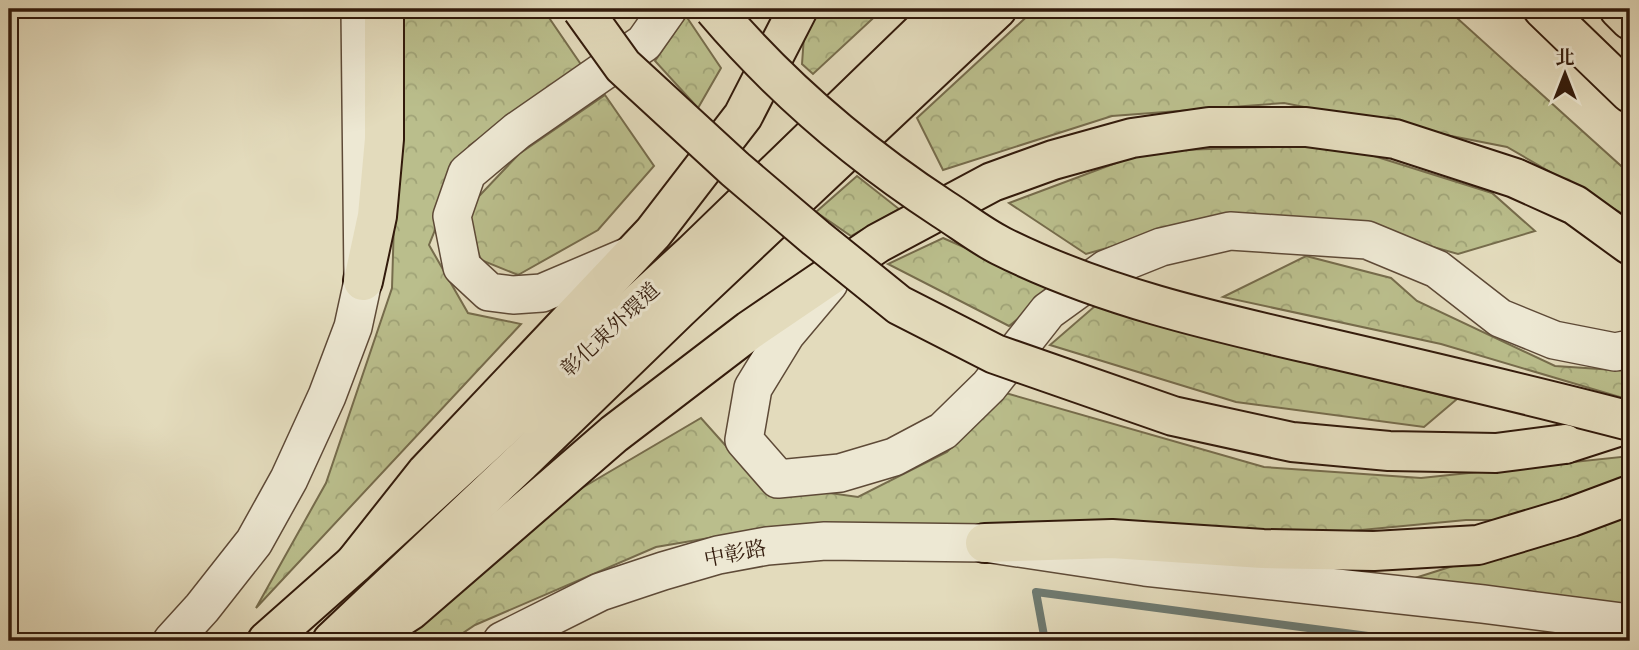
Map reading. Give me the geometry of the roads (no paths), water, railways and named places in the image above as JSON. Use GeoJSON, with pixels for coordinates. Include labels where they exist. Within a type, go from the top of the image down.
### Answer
{"type":"FeatureCollection","features":[{"type":"Feature","properties":{"kind":"main road"},"geometry":{"type":"LineString","coordinates":[[363,281],[377,216],[384,139],[384,9]]}},
{"type":"Feature","properties":{"kind":"main road"},"geometry":{"type":"LineString","coordinates":[[582,9],[623,66],[735,170],[816,238],[899,305],[995,354],[1173,416],[1292,442],[1389,451],[1496,453],[1565,444],[1630,422]]}},
{"type":"Feature","properties":{"kind":"main road"},"geometry":{"type":"LineString","coordinates":[[714,9],[748,48],[826,124],[902,182],[999,246],[1094,287],[1183,312],[1501,387],[1630,422]]}},
{"type":"Feature","properties":{"kind":"main road"},"geometry":{"type":"LineString","coordinates":[[354,564],[426,473],[653,233],[743,116],[798,9]]}},
{"type":"Feature","properties":{"kind":"main road","name":"彰化東外環道"},"geometry":{"type":"LineString","coordinates":[[267,641],[693,253],[945,9]]}},
{"type":"Feature","properties":{"kind":"main road","name":"彰化東外環道"},"geometry":{"type":"LineString","coordinates":[[332,641],[997,9]]}},
{"type":"Feature","properties":{"kind":"main road"},"geometry":{"type":"LineString","coordinates":[[1543,9],[1630,93]]}},
{"type":"Feature","properties":{"kind":"main road"},"geometry":{"type":"LineString","coordinates":[[1619,9],[1630,20]]}},
{"type":"Feature","properties":{"kind":"main road"},"geometry":{"type":"LineString","coordinates":[[363,641],[411,610],[624,426],[750,330],[878,243],[992,182],[1053,160],[1132,138],[1209,127],[1306,127],[1395,139],[1515,178],[1575,205],[1630,244]]}},
{"type":"Feature","properties":{"kind":"main road"},"geometry":{"type":"LineString","coordinates":[[985,543],[1112,539],[1263,549],[1374,551],[1478,545],[1571,517],[1630,495]]}},
{"type":"Feature","properties":{"kind":"street"},"geometry":{"type":"LineString","coordinates":[[172,641],[254,542],[289,479],[327,396],[353,327],[363,281],[360,9]]}},
{"type":"Feature","properties":{"kind":"street"},"geometry":{"type":"LineString","coordinates":[[629,256],[542,293],[513,295],[489,292],[462,267],[452,216],[467,173],[517,131],[644,43],[668,9]]}},
{"type":"Feature","properties":{"kind":"street"},"geometry":{"type":"LineString","coordinates":[[840,270],[786,334],[753,388],[744,440],[778,479],[841,473],[894,457],[943,431],[989,386],[1048,311],[1106,269],[1161,247],[1230,231],[1367,240],[1437,269],[1500,318],[1554,340],[1615,352],[1630,349]]}},
{"type":"Feature","properties":{"kind":"street","name":"中彰路"},"geometry":{"type":"LineString","coordinates":[[502,641],[600,592],[718,555],[766,546],[825,541],[985,543],[1145,567],[1630,623]]}},
{"type":"Feature","properties":{"kind":"waterway"},"geometry":{"type":"LineString","coordinates":[[1045,641],[1036,592],[1406,641]]}}]}
